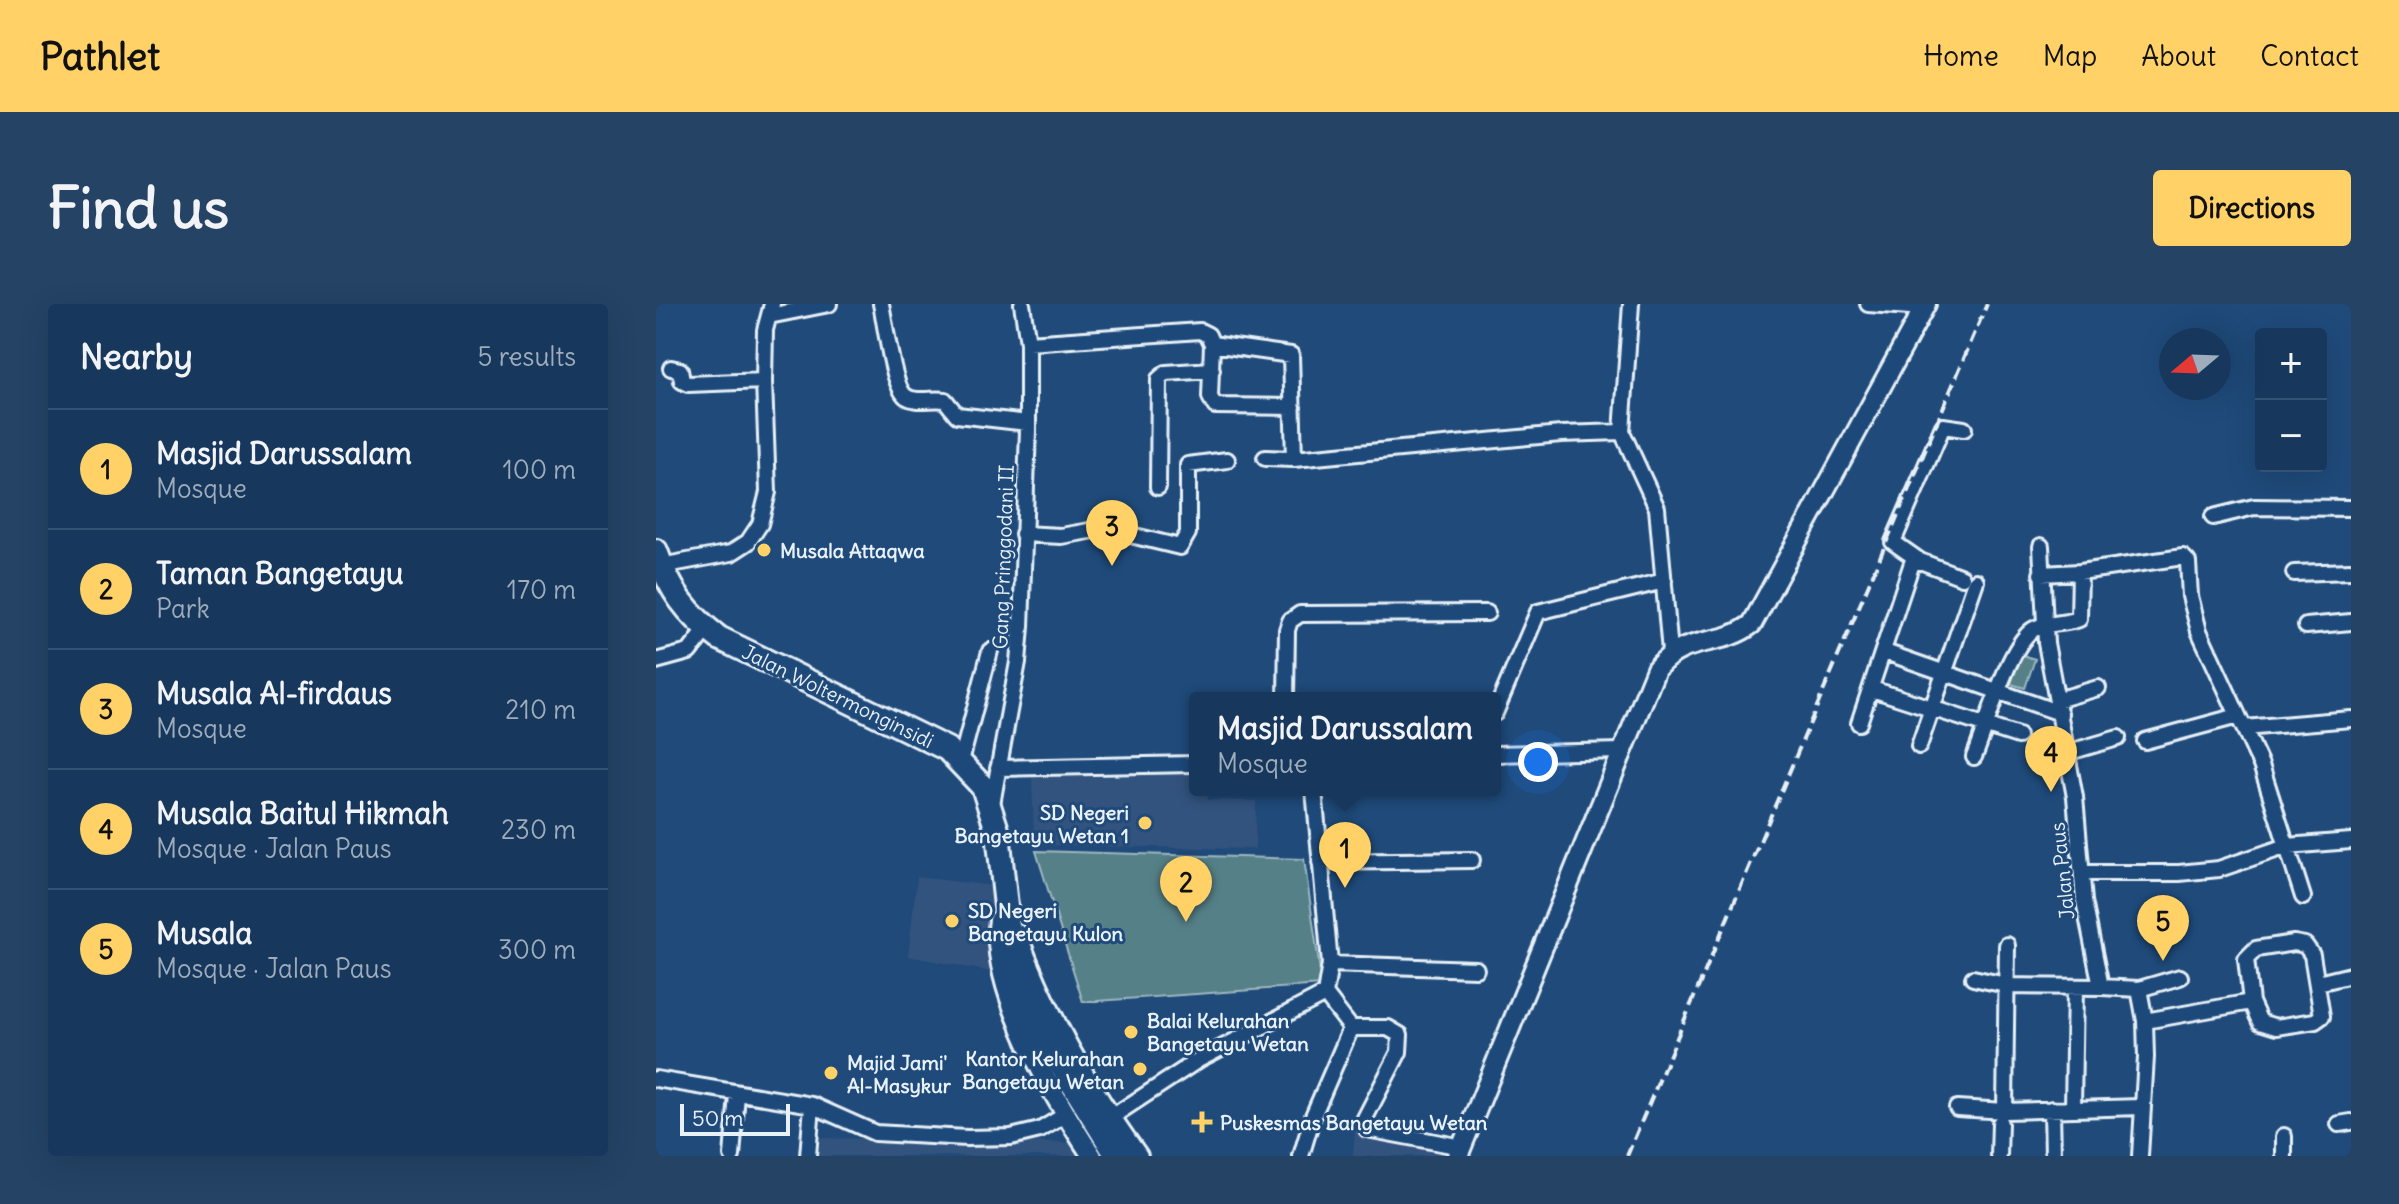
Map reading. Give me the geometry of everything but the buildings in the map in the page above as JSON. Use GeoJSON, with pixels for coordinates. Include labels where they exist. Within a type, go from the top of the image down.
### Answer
{"type":"FeatureCollection","features":[{"type":"Feature","properties":{"kind":"main road","name":"Jalan Woltermonginsidi"},"geometry":{"type":"LineString","coordinates":[[659,559],[688,613],[707,629],[742,650],[932,741],[961,761],[983,787],[998,833],[1010,943],[1025,994],[1046,1041],[1117,1156]]}},
{"type":"Feature","properties":{"kind":"street"},"geometry":{"type":"LineString","coordinates":[[659,559],[731,553],[748,542],[760,524],[768,492],[764,381],[770,310],[829,304]]}},
{"type":"Feature","properties":{"kind":"street"},"geometry":{"type":"LineString","coordinates":[[881,304],[896,378],[903,394],[908,398],[945,400],[957,415],[1028,423]]}},
{"type":"Feature","properties":{"kind":"street","name":"Gang Pringgodani II"},"geometry":{"type":"LineString","coordinates":[[991,810],[1018,662],[1028,423],[1028,343],[1022,304]]}},
{"type":"Feature","properties":{"kind":"street"},"geometry":{"type":"LineString","coordinates":[[1631,304],[1622,432],[1657,508],[1670,652]]}},
{"type":"Feature","properties":{"kind":"street"},"geometry":{"type":"LineString","coordinates":[[1351,1028],[1388,1028],[1400,1035],[1399,1052],[1364,1120],[1367,1129],[1460,1151],[1656,669],[1670,652],[1701,641],[1740,634],[1752,624],[1925,306],[1868,304]]}},
{"type":"Feature","properties":{"kind":"street"},"geometry":{"type":"LineString","coordinates":[[1028,343],[1057,338],[1200,331],[1208,335],[1212,344],[1210,397],[1215,406],[1293,407]]}},
{"type":"Feature","properties":{"kind":"street"},"geometry":{"type":"LineString","coordinates":[[1212,344],[1264,348],[1291,355],[1294,459]]}},
{"type":"Feature","properties":{"kind":"street"},"geometry":{"type":"LineString","coordinates":[[671,368],[680,370],[682,381],[688,384],[764,381]]}},
{"type":"Feature","properties":{"kind":"street"},"geometry":{"type":"LineString","coordinates":[[1158,487],[1159,379],[1166,373],[1212,370]]}},
{"type":"Feature","properties":{"kind":"street"},"geometry":{"type":"LineString","coordinates":[[1919,746],[1944,672],[1969,579],[1920,561],[1893,542],[1943,426],[1964,429]]}},
{"type":"Feature","properties":{"kind":"street"},"geometry":{"type":"LineString","coordinates":[[1265,458],[1294,459],[1561,434],[1622,432]]}},
{"type":"Feature","properties":{"kind":"street"},"geometry":{"type":"LineString","coordinates":[[1023,534],[1061,536],[1095,530],[1114,531],[1168,547],[1180,547],[1188,533],[1188,465],[1227,460]]}},
{"type":"Feature","properties":{"kind":"street"},"geometry":{"type":"LineString","coordinates":[[2213,517],[2254,507],[2351,508]]}},
{"type":"Feature","properties":{"kind":"street","name":"Jalan Paus"},"geometry":{"type":"LineString","coordinates":[[2041,546],[2043,626],[2066,753],[2090,942],[2101,987]]}},
{"type":"Feature","properties":{"kind":"street"},"geometry":{"type":"LineString","coordinates":[[2041,574],[2080,572],[2183,557],[2188,562],[2190,596],[2199,631],[2261,765],[2303,897]]}},
{"type":"Feature","properties":{"kind":"street"},"geometry":{"type":"LineString","coordinates":[[1859,723],[1885,652],[1910,567],[1920,561]]}},
{"type":"Feature","properties":{"kind":"street"},"geometry":{"type":"LineString","coordinates":[[2294,573],[2351,571]]}},
{"type":"Feature","properties":{"kind":"street"},"geometry":{"type":"LineString","coordinates":[[1974,757],[1998,691],[2022,642],[2032,629],[2079,619],[2080,572]]}},
{"type":"Feature","properties":{"kind":"street"},"geometry":{"type":"LineString","coordinates":[[1501,699],[1538,612],[1664,581]]}},
{"type":"Feature","properties":{"kind":"street"},"geometry":{"type":"LineString","coordinates":[[1286,692],[1287,630],[1290,621],[1300,614],[1487,613]]}},
{"type":"Feature","properties":{"kind":"street"},"geometry":{"type":"LineString","coordinates":[[2306,626],[2351,622]]}},
{"type":"Feature","properties":{"kind":"street"},"geometry":{"type":"LineString","coordinates":[[656,661],[689,652],[707,629]]}},
{"type":"Feature","properties":{"kind":"street"},"geometry":{"type":"LineString","coordinates":[[961,761],[990,651]]}},
{"type":"Feature","properties":{"kind":"street"},"geometry":{"type":"LineString","coordinates":[[1885,652],[1998,691],[2059,706],[2098,688]]}},
{"type":"Feature","properties":{"kind":"street"},"geometry":{"type":"LineString","coordinates":[[1872,689],[2018,736]]}},
{"type":"Feature","properties":{"kind":"street"},"geometry":{"type":"LineString","coordinates":[[2145,741],[2241,722],[2351,719]]}},
{"type":"Feature","properties":{"kind":"street"},"geometry":{"type":"LineString","coordinates":[[2066,753],[2118,738]]}},
{"type":"Feature","properties":{"kind":"street"},"geometry":{"type":"LineString","coordinates":[[1501,754],[1622,751]]}},
{"type":"Feature","properties":{"kind":"street"},"geometry":{"type":"LineString","coordinates":[[998,768],[1189,764]]}},
{"type":"Feature","properties":{"kind":"street"},"geometry":{"type":"LineString","coordinates":[[1314,796],[1330,964],[1325,994],[1351,1028]]}},
{"type":"Feature","properties":{"kind":"street"},"geometry":{"type":"LineString","coordinates":[[2082,873],[2179,873],[2219,869],[2287,846],[2351,841]]}},
{"type":"Feature","properties":{"kind":"street"},"geometry":{"type":"LineString","coordinates":[[1320,862],[1472,860]]}},
{"type":"Feature","properties":{"kind":"street"},"geometry":{"type":"LineString","coordinates":[[1003,898],[998,925],[1006,983],[1033,1052],[1065,1115],[1092,1156]]}},
{"type":"Feature","properties":{"kind":"street"},"geometry":{"type":"LineString","coordinates":[[1003,898],[1056,1027],[1110,1118],[1138,1156]]}},
{"type":"Feature","properties":{"kind":"street"},"geometry":{"type":"LineString","coordinates":[[1999,1156],[2003,1117],[2007,945]]}},
{"type":"Feature","properties":{"kind":"street"},"geometry":{"type":"LineString","coordinates":[[2305,945],[2312,955],[2324,1010],[2322,1016],[2315,1021],[2268,1026],[2260,1022],[2251,1002],[2246,959],[2256,949],[2305,945]]}},
{"type":"Feature","properties":{"kind":"street"},"geometry":{"type":"LineString","coordinates":[[1330,964],[1476,969]]}},
{"type":"Feature","properties":{"kind":"street"},"geometry":{"type":"LineString","coordinates":[[2318,983],[2351,975]]}},
{"type":"Feature","properties":{"kind":"street"},"geometry":{"type":"LineString","coordinates":[[1973,978],[2006,986],[2139,989],[2180,977]]}},
{"type":"Feature","properties":{"kind":"street"},"geometry":{"type":"LineString","coordinates":[[2073,1108],[2075,987]]}},
{"type":"Feature","properties":{"kind":"street"},"geometry":{"type":"LineString","coordinates":[[2139,989],[2145,1021],[2140,1156]]}},
{"type":"Feature","properties":{"kind":"street"},"geometry":{"type":"LineString","coordinates":[[1110,1118],[1200,1059],[1325,994]]}},
{"type":"Feature","properties":{"kind":"street"},"geometry":{"type":"LineString","coordinates":[[2145,1021],[2251,1002]]}},
{"type":"Feature","properties":{"kind":"street"},"geometry":{"type":"LineString","coordinates":[[1301,1156],[1313,1116],[1351,1028]]}},
{"type":"Feature","properties":{"kind":"street"},"geometry":{"type":"LineString","coordinates":[[656,1079],[812,1105],[875,1133],[967,1138],[1024,1135],[1065,1115]]}},
{"type":"Feature","properties":{"kind":"street"},"geometry":{"type":"LineString","coordinates":[[732,1156],[737,1094]]}},
{"type":"Feature","properties":{"kind":"street"},"geometry":{"type":"LineString","coordinates":[[808,1156],[812,1105]]}},
{"type":"Feature","properties":{"kind":"street"},"geometry":{"type":"LineString","coordinates":[[1957,1108],[2003,1117],[2052,1109],[2141,1107]]}},
{"type":"Feature","properties":{"kind":"street"},"geometry":{"type":"LineString","coordinates":[[2052,1109],[2053,1156]]}},
{"type":"Feature","properties":{"kind":"street"},"geometry":{"type":"LineString","coordinates":[[2284,1136],[2284,1156]]}},
{"type":"Feature","properties":{"kind":"shaded area","name":"SD Negeri Bangetayu Wetan 1"},"geometry":{"type":"Polygon","coordinates":[[[1189,770],[1189,796],[1208,796],[1208,800],[1256,801],[1255,849],[1034,845],[1032,775],[1107,777],[1189,770]]]}},
{"type":"Feature","properties":{"kind":"shaded area","name":"SD Negeri Bangetayu Kulon"},"geometry":{"type":"Polygon","coordinates":[[[917,877],[994,886],[991,972],[908,956],[917,877]]]}},
{"type":"Feature","properties":{"kind":"shaded area"},"geometry":{"type":"Polygon","coordinates":[[[1355,1129],[1453,1150],[1450,1156],[1353,1156],[1355,1129]]]}},
{"type":"Feature","properties":{"kind":"shaded area"},"geometry":{"type":"Polygon","coordinates":[[[820,1138],[1071,1143],[1078,1156],[819,1156],[820,1138]]]}},
{"type":"Feature","properties":{"kind":"green space"},"geometry":{"type":"Polygon","coordinates":[[[2021,655],[2035,659],[2025,688],[2011,684],[2021,655]]]}},
{"type":"Feature","properties":{"kind":"green space"},"geometry":{"type":"Polygon","coordinates":[[[1036,851],[1304,859],[1322,985],[1083,1002],[1036,851]]]}},
{"type":"Feature","properties":{"kind":"railway"},"geometry":{"type":"LineString","coordinates":[[1627,1156],[1987,304]]}},
{"type":"Feature","properties":{"kind":"place","name":"Musala Attaqwa"},"geometry":{"type":"Point","coordinates":[764,550]}},
{"type":"Feature","properties":{"kind":"place","name":"Musala Al-firdaus"},"geometry":{"type":"Point","coordinates":[1112,566]}},
{"type":"Feature","properties":{"kind":"place","name":"Musala Baitul Hikmah"},"geometry":{"type":"Point","coordinates":[2051,792]}},
{"type":"Feature","properties":{"kind":"place","name":"SD Negeri Bangetayu Wetan 1"},"geometry":{"type":"Point","coordinates":[1145,823]}},
{"type":"Feature","properties":{"kind":"place","name":"Masjid Darussalam"},"geometry":{"type":"Point","coordinates":[1345,888]}},
{"type":"Feature","properties":{"kind":"place","name":"SD Negeri Bangetayu Kulon"},"geometry":{"type":"Point","coordinates":[952,921]}},
{"type":"Feature","properties":{"kind":"place","name":"Taman Bangetayu"},"geometry":{"type":"Point","coordinates":[1186,922]}},
{"type":"Feature","properties":{"kind":"place","name":"Musala"},"geometry":{"type":"Point","coordinates":[2163,961]}},
{"type":"Feature","properties":{"kind":"place","name":"Balai Kelurahan Bangetayu Wetan"},"geometry":{"type":"Point","coordinates":[1131,1032]}},
{"type":"Feature","properties":{"kind":"place","name":"Kantor Kelurahan Bangetayu Wetan"},"geometry":{"type":"Point","coordinates":[1140,1069]}},
{"type":"Feature","properties":{"kind":"place","name":"Majid Jami' Al-Masykur"},"geometry":{"type":"Point","coordinates":[831,1073]}},
{"type":"Feature","properties":{"kind":"place","name":"Puskesmas Bangetayu Wetan"},"geometry":{"type":"Point","coordinates":[1202,1122]}}]}
